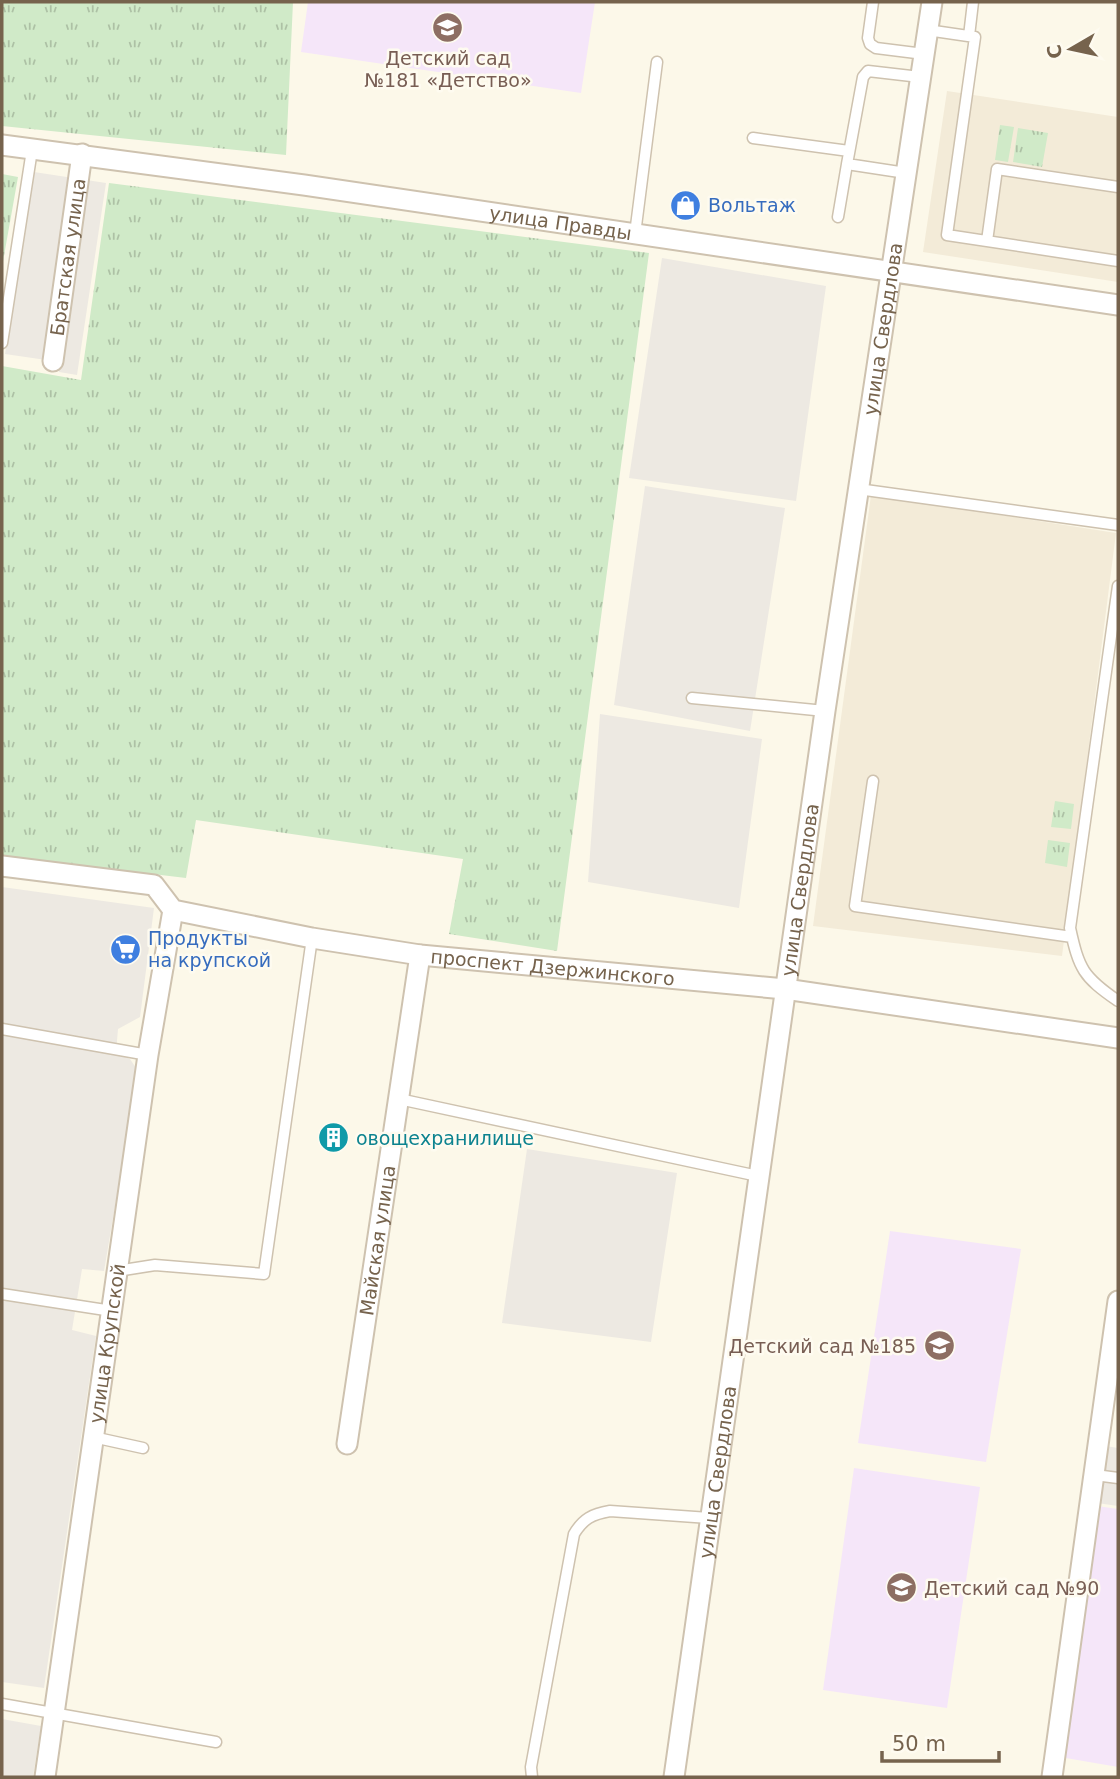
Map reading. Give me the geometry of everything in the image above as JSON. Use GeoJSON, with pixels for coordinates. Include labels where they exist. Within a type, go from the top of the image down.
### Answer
{"type":"FeatureCollection","features":[{"type":"Feature","properties":{"kind":"street","name":"улица Свердлова"},"geometry":{"type":"LineString","coordinates":[[674,1777],[857,489],[932,2]]}},
{"type":"Feature","properties":{"kind":"street","name":"улица Правды"},"geometry":{"type":"LineString","coordinates":[[2,145],[82,154],[1118,306]]}},
{"type":"Feature","properties":{"kind":"street","name":"Братская улица"},"geometry":{"type":"LineString","coordinates":[[53,361],[82,154]]}},
{"type":"Feature","properties":{"kind":"street"},"geometry":{"type":"LineString","coordinates":[[2,866],[155,885],[173,910]]}},
{"type":"Feature","properties":{"kind":"street","name":"проспект Дзержинского"},"geometry":{"type":"LineString","coordinates":[[173,910],[420,955],[785,989],[1118,1038]]}},
{"type":"Feature","properties":{"kind":"street","name":"улица Крупской"},"geometry":{"type":"LineString","coordinates":[[45,1777],[148,1055],[173,910]]}},
{"type":"Feature","properties":{"kind":"street","name":"Майская улица"},"geometry":{"type":"LineString","coordinates":[[347,1444],[420,955]]}},
{"type":"Feature","properties":{"kind":"street"},"geometry":{"type":"LineString","coordinates":[[1052,1777],[1118,1301]]}},
{"type":"Feature","properties":{"kind":"lane"},"geometry":{"type":"LineString","coordinates":[[873,2],[868,37],[870,44],[876,48],[924,54]]}},
{"type":"Feature","properties":{"kind":"lane"},"geometry":{"type":"LineString","coordinates":[[969,36],[973,2]]}},
{"type":"Feature","properties":{"kind":"lane"},"geometry":{"type":"LineString","coordinates":[[927,30],[975,37],[947,235],[1118,261]]}},
{"type":"Feature","properties":{"kind":"lane"},"geometry":{"type":"LineString","coordinates":[[635,234],[657,62]]}},
{"type":"Feature","properties":{"kind":"lane"},"geometry":{"type":"LineString","coordinates":[[838,216],[863,77],[867,71],[920,77]]}},
{"type":"Feature","properties":{"kind":"lane"},"geometry":{"type":"LineString","coordinates":[[752,138],[849,151]]}},
{"type":"Feature","properties":{"kind":"lane"},"geometry":{"type":"LineString","coordinates":[[2,343],[32,150]]}},
{"type":"Feature","properties":{"kind":"lane"},"geometry":{"type":"LineString","coordinates":[[847,164],[906,173]]}},
{"type":"Feature","properties":{"kind":"lane"},"geometry":{"type":"LineString","coordinates":[[987,241],[997,169],[1118,187]]}},
{"type":"Feature","properties":{"kind":"lane"},"geometry":{"type":"LineString","coordinates":[[857,489],[1118,525]]}},
{"type":"Feature","properties":{"kind":"lane"},"geometry":{"type":"LineString","coordinates":[[1118,586],[1070,928],[1074,955],[1087,979],[1118,1001]]}},
{"type":"Feature","properties":{"kind":"lane"},"geometry":{"type":"LineString","coordinates":[[692,698],[825,711]]}},
{"type":"Feature","properties":{"kind":"lane"},"geometry":{"type":"LineString","coordinates":[[873,781],[855,906],[1072,937]]}},
{"type":"Feature","properties":{"kind":"lane"},"geometry":{"type":"LineString","coordinates":[[117,1270],[155,1265],[264,1274],[312,937]]}},
{"type":"Feature","properties":{"kind":"lane"},"geometry":{"type":"LineString","coordinates":[[2,1030],[148,1055]]}},
{"type":"Feature","properties":{"kind":"lane"},"geometry":{"type":"LineString","coordinates":[[399,1099],[758,1176]]}},
{"type":"Feature","properties":{"kind":"lane"},"geometry":{"type":"LineString","coordinates":[[2,1294],[111,1311]]}},
{"type":"Feature","properties":{"kind":"lane"},"geometry":{"type":"LineString","coordinates":[[93,1437],[143,1448]]}},
{"type":"Feature","properties":{"kind":"lane"},"geometry":{"type":"LineString","coordinates":[[1095,1475],[1118,1478]]}},
{"type":"Feature","properties":{"kind":"lane"},"geometry":{"type":"LineString","coordinates":[[532,1777],[531,1767],[574,1534],[581,1522],[595,1514],[610,1511],[709,1518]]}},
{"type":"Feature","properties":{"kind":"lane"},"geometry":{"type":"LineString","coordinates":[[2,1704],[216,1742]]}},
{"type":"Feature","properties":{"kind":"shaded area","name":"Детский сад №181 «Детство»"},"geometry":{"type":"Polygon","coordinates":[[[308,2],[595,2],[581,93],[301,52],[308,2]]]}},
{"type":"Feature","properties":{"kind":"shaded area"},"geometry":{"type":"Polygon","coordinates":[[[947,91],[1118,117],[1118,282],[923,252],[947,91]]]}},
{"type":"Feature","properties":{"kind":"shaded area"},"geometry":{"type":"Polygon","coordinates":[[[34,172],[106,183],[77,375],[59,372],[60,362],[5,354],[34,172]]]}},
{"type":"Feature","properties":{"kind":"shaded area"},"geometry":{"type":"Polygon","coordinates":[[[662,258],[826,286],[796,501],[629,478],[662,258]]]}},
{"type":"Feature","properties":{"kind":"shaded area"},"geometry":{"type":"Polygon","coordinates":[[[645,486],[785,508],[750,731],[614,705],[645,486]]]}},
{"type":"Feature","properties":{"kind":"shaded area"},"geometry":{"type":"Polygon","coordinates":[[[871,495],[1116,533],[1062,956],[813,926],[871,495]]]}},
{"type":"Feature","properties":{"kind":"shaded area"},"geometry":{"type":"Polygon","coordinates":[[[600,714],[762,739],[739,908],[588,882],[600,714]]]}},
{"type":"Feature","properties":{"kind":"shaded area"},"geometry":{"type":"Polygon","coordinates":[[[2,887],[154,908],[140,1017],[118,1029],[116,1053],[130,1059],[138,1071],[104,1271],[82,1269],[72,1330],[96,1336],[44,1688],[2,1682],[2,887]]]}},
{"type":"Feature","properties":{"kind":"shaded area"},"geometry":{"type":"Polygon","coordinates":[[[527,1149],[677,1173],[651,1342],[502,1323],[527,1149]]]}},
{"type":"Feature","properties":{"kind":"shaded area","name":"Детский сад №185"},"geometry":{"type":"Polygon","coordinates":[[[890,1231],[1021,1249],[986,1462],[858,1443],[890,1231]]]}},
{"type":"Feature","properties":{"kind":"shaded area"},"geometry":{"type":"Polygon","coordinates":[[[1106,1446],[1118,1448],[1118,1506],[1097,1503],[1106,1446]]]}},
{"type":"Feature","properties":{"kind":"shaded area","name":"Детский сад №90"},"geometry":{"type":"Polygon","coordinates":[[[854,1468],[980,1487],[947,1708],[823,1690],[854,1468]]]}},
{"type":"Feature","properties":{"kind":"shaded area"},"geometry":{"type":"Polygon","coordinates":[[[1097,1506],[1118,1509],[1118,1767],[1060,1757],[1097,1506]]]}},
{"type":"Feature","properties":{"kind":"shaded area"},"geometry":{"type":"Polygon","coordinates":[[[2,1719],[41,1726],[33,1777],[2,1777],[2,1719]]]}},
{"type":"Feature","properties":{"kind":"green space"},"geometry":{"type":"Polygon","coordinates":[[[2,2],[293,2],[286,155],[2,126],[2,2]]]}},
{"type":"Feature","properties":{"kind":"green space"},"geometry":{"type":"Polygon","coordinates":[[[1000,125],[1014,127],[1008,162],[995,160],[1000,125]]]}},
{"type":"Feature","properties":{"kind":"green space"},"geometry":{"type":"Polygon","coordinates":[[[1018,128],[1048,133],[1042,167],[1013,162],[1018,128]]]}},
{"type":"Feature","properties":{"kind":"green space"},"geometry":{"type":"Polygon","coordinates":[[[2,174],[18,177],[2,267],[2,174]]]}},
{"type":"Feature","properties":{"kind":"green space"},"geometry":{"type":"Polygon","coordinates":[[[109,183],[649,253],[557,951],[449,934],[463,859],[196,820],[186,878],[2,856],[2,366],[81,380],[109,183]]]}},
{"type":"Feature","properties":{"kind":"green space"},"geometry":{"type":"Polygon","coordinates":[[[1055,801],[1074,804],[1071,829],[1051,827],[1055,801]]]}},
{"type":"Feature","properties":{"kind":"green space"},"geometry":{"type":"Polygon","coordinates":[[[1048,840],[1070,843],[1067,867],[1045,863],[1048,840]]]}},
{"type":"Feature","properties":{"kind":"place","name":"Детский сад №181 «Детство»"},"geometry":{"type":"Point","coordinates":[448,27]}},
{"type":"Feature","properties":{"kind":"place","name":"Вольтаж"},"geometry":{"type":"Point","coordinates":[685,205]}},
{"type":"Feature","properties":{"kind":"place","name":"Продукты на крупской"},"geometry":{"type":"Point","coordinates":[125,949]}},
{"type":"Feature","properties":{"kind":"place","name":"овощехранилище"},"geometry":{"type":"Point","coordinates":[333,1138]}},
{"type":"Feature","properties":{"kind":"place","name":"Детский сад №185"},"geometry":{"type":"Point","coordinates":[939,1346]}},
{"type":"Feature","properties":{"kind":"place","name":"Детский сад №90"},"geometry":{"type":"Point","coordinates":[901,1588]}}]}
